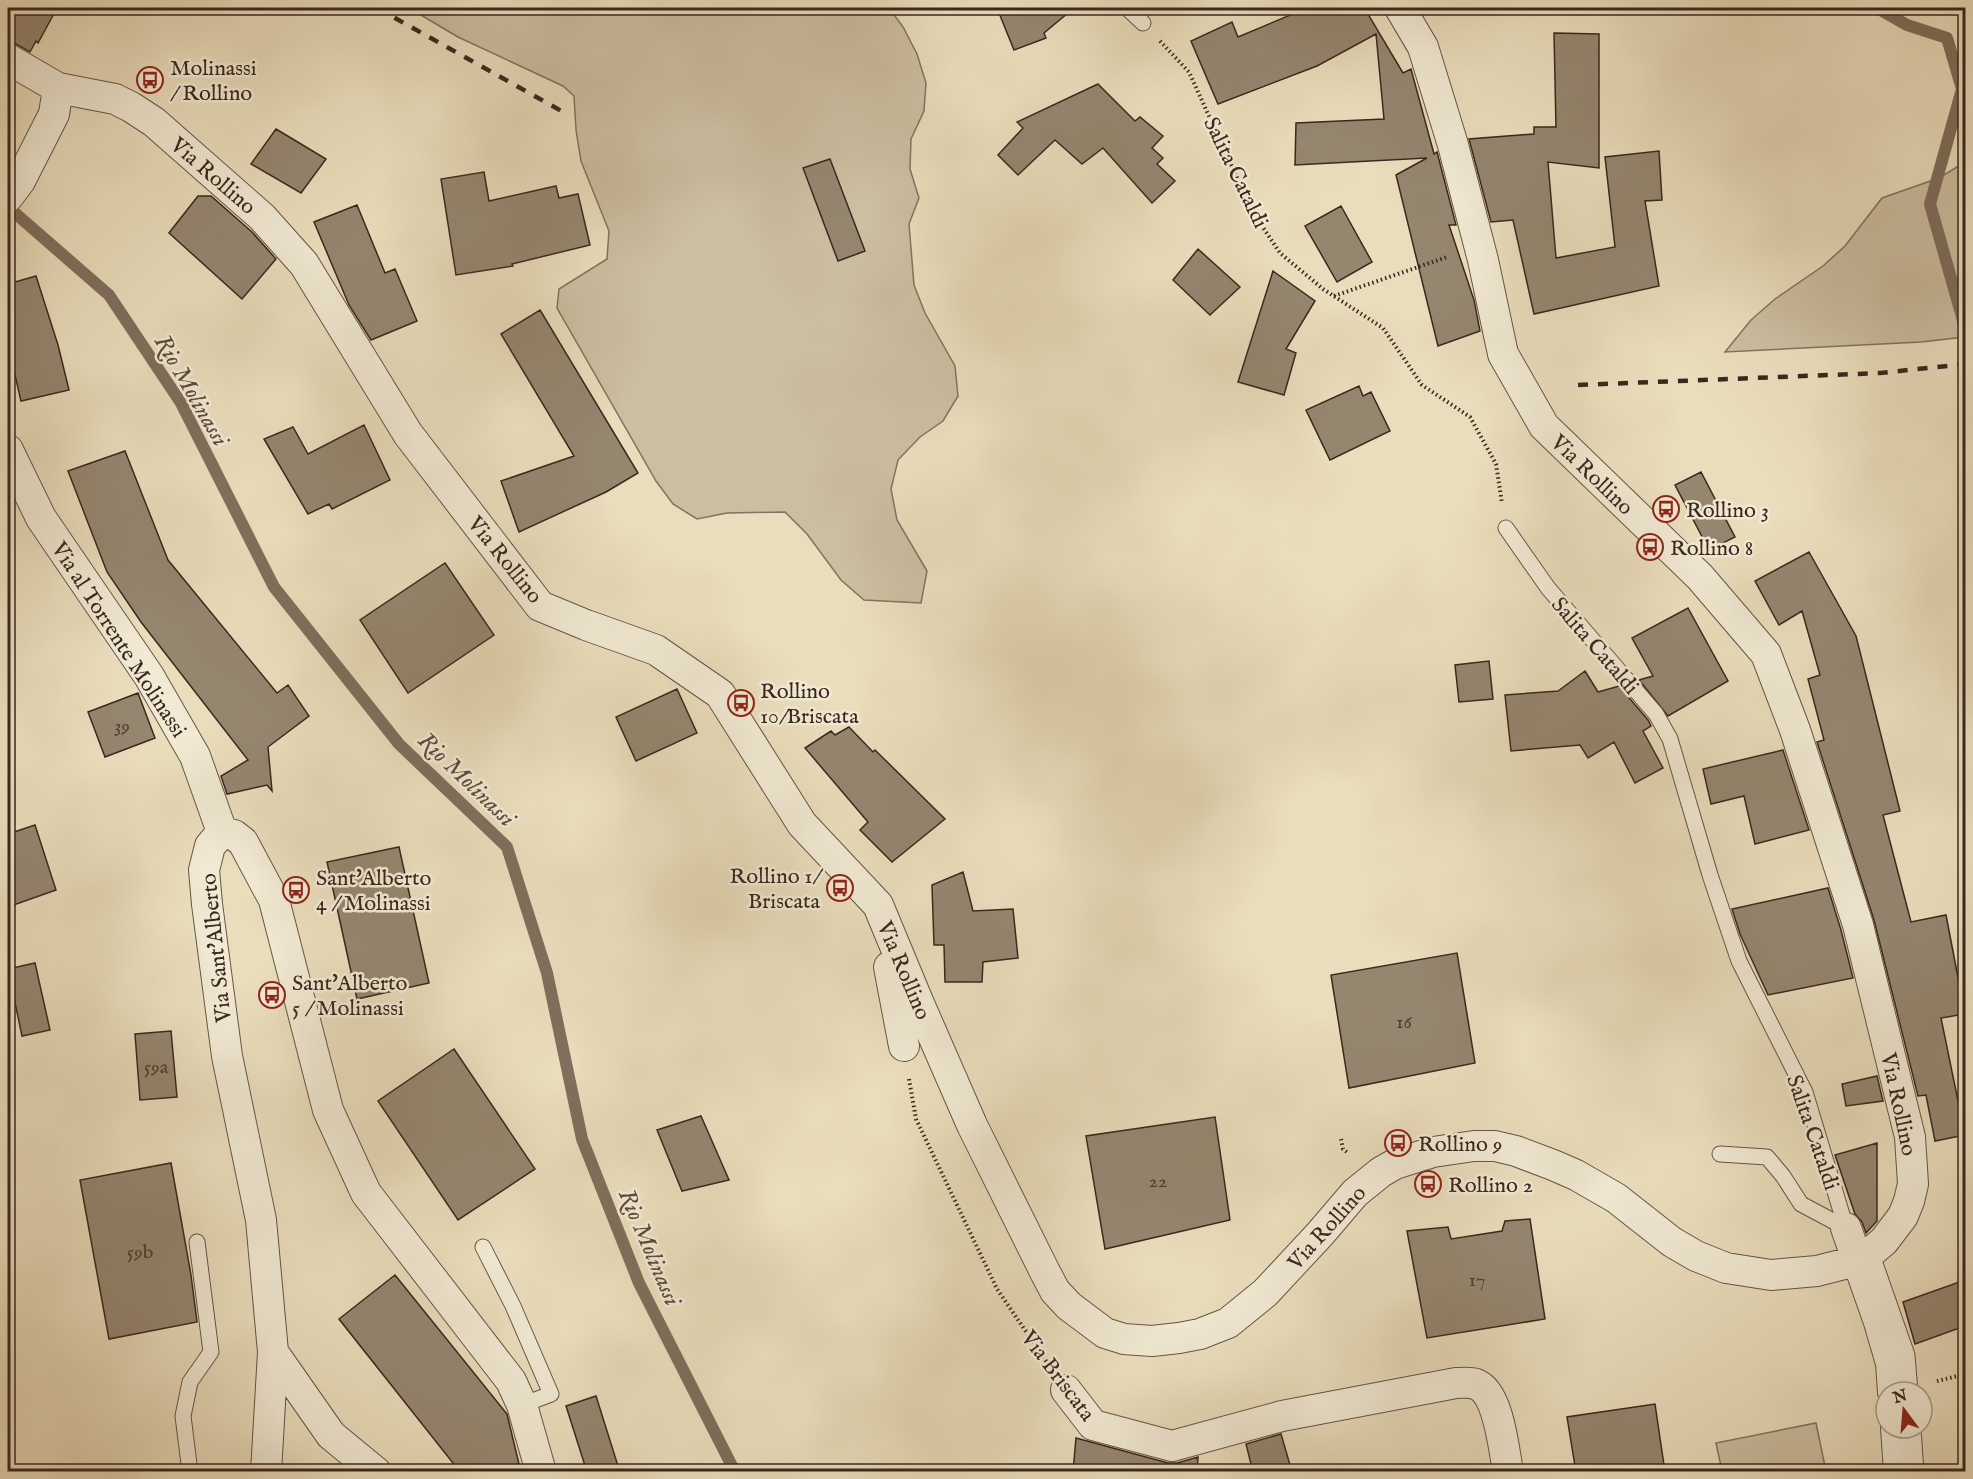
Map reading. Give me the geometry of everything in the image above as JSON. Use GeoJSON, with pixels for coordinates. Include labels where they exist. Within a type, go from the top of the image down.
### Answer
{"type":"FeatureCollection","features":[{"type":"Feature","properties":{"kind":"street","name":"Via Rollino"},"geometry":{"type":"LineString","coordinates":[[8,59],[56,101],[115,99],[131,107],[154,122],[261,217],[304,264],[408,434],[540,606],[656,650],[720,694],[802,824],[878,905],[916,999],[972,1125],[1055,1291],[1069,1306],[1105,1333],[1124,1339],[1152,1341],[1200,1334],[1227,1323],[1265,1293],[1366,1182],[1381,1172],[1413,1158],[1432,1152],[1474,1146],[1495,1146],[1516,1151],[1576,1175],[1616,1198],[1672,1242],[1696,1256],[1726,1268],[1771,1275],[1817,1271],[1864,1256],[1884,1241],[1893,1230],[1903,1216],[1909,1201],[1913,1184],[1910,1137],[1858,925],[1795,730],[1766,654],[1700,578],[1544,426],[1503,354],[1453,145],[1423,47],[1400,8]]}},
{"type":"Feature","properties":{"kind":"street"},"geometry":{"type":"LineString","coordinates":[[8,197],[20,182],[56,101]]}},
{"type":"Feature","properties":{"kind":"street","name":"Via al Torrente Molinassi"},"geometry":{"type":"LineString","coordinates":[[8,450],[41,518],[149,676],[195,756],[222,832]]}},
{"type":"Feature","properties":{"kind":"street"},"geometry":{"type":"LineString","coordinates":[[222,832],[234,835],[243,842],[274,900],[328,1110],[366,1193],[510,1381],[522,1405],[541,1472]]}},
{"type":"Feature","properties":{"kind":"street","name":"Via Sant'Alberto"},"geometry":{"type":"LineString","coordinates":[[222,832],[210,846],[204,870],[227,1056],[261,1220],[273,1352],[266,1472]]}},
{"type":"Feature","properties":{"kind":"street"},"geometry":{"type":"LineString","coordinates":[[878,905],[904,1046]]}},
{"type":"Feature","properties":{"kind":"street","name":"Salita Cataldi"},"geometry":{"type":"LineString","coordinates":[[1846,1228],[1864,1256],[1891,1363],[1892,1380]]}},
{"type":"Feature","properties":{"kind":"street"},"geometry":{"type":"LineString","coordinates":[[273,1352],[331,1435],[376,1472]]}},
{"type":"Feature","properties":{"kind":"street","name":"Via Briscata"},"geometry":{"type":"LineString","coordinates":[[1066,1390],[1093,1425],[1172,1446],[1282,1416],[1456,1383],[1476,1384],[1488,1394],[1499,1418],[1508,1472]]}},
{"type":"Feature","properties":{"kind":"street"},"geometry":{"type":"LineString","coordinates":[[1897,1440],[1899,1472]]}},
{"type":"Feature","properties":{"kind":"lane"},"geometry":{"type":"LineString","coordinates":[[1127,8],[1143,23]]}},
{"type":"Feature","properties":{"kind":"lane","name":"Salita Cataldi"},"geometry":{"type":"LineString","coordinates":[[1506,528],[1548,588],[1656,714],[1670,739],[1710,875],[1739,961],[1805,1092],[1846,1228]]}},
{"type":"Feature","properties":{"kind":"lane"},"geometry":{"type":"LineString","coordinates":[[1720,1154],[1767,1157],[1783,1176],[1801,1204],[1846,1228]]}},
{"type":"Feature","properties":{"kind":"lane"},"geometry":{"type":"LineString","coordinates":[[190,1472],[183,1416],[190,1383],[211,1352],[197,1242]]}},
{"type":"Feature","properties":{"kind":"lane"},"geometry":{"type":"LineString","coordinates":[[483,1247],[513,1306],[551,1394],[522,1405]]}},
{"type":"Feature","properties":{"kind":"lane"},"geometry":{"type":"LineString","coordinates":[[1864,1256],[1907,1355],[1909,1380]]}},
{"type":"Feature","properties":{"kind":"lane"},"geometry":{"type":"LineString","coordinates":[[1913,1440],[1916,1472]]}},
{"type":"Feature","properties":{"kind":"path","name":"Salita Cataldi"},"geometry":{"type":"LineString","coordinates":[[1143,23],[1189,72],[1252,211],[1280,253],[1335,296],[1383,328],[1422,385],[1470,417],[1496,464],[1506,528]]}},
{"type":"Feature","properties":{"kind":"path"},"geometry":{"type":"LineString","coordinates":[[1335,296],[1479,246]]}},
{"type":"Feature","properties":{"kind":"path","name":"Via Briscata"},"geometry":{"type":"LineString","coordinates":[[904,1046],[916,1119],[997,1289],[1066,1390]]}},
{"type":"Feature","properties":{"kind":"shaded area"},"geometry":{"type":"Polygon","coordinates":[[[409,8],[889,8],[903,27],[917,54],[926,83],[924,111],[911,139],[910,169],[919,198],[909,224],[914,285],[925,313],[955,366],[958,396],[943,421],[920,437],[898,460],[891,489],[897,520],[927,571],[921,603],[864,600],[841,580],[807,534],[785,512],[727,513],[697,519],[673,504],[656,481],[557,308],[559,289],[607,259],[609,231],[581,161],[574,96],[563,86],[458,37],[409,8]]]}},
{"type":"Feature","properties":{"kind":"shaded area"},"geometry":{"type":"Polygon","coordinates":[[[1965,162],[1965,337],[1921,342],[1725,352],[1751,320],[1775,299],[1823,266],[1845,246],[1882,198],[1939,178],[1965,162]]]}},
{"type":"Feature","properties":{"kind":"shaded area"},"geometry":{"type":"Polygon","coordinates":[[[1816,1423],[1826,1471],[1722,1471],[1716,1443],[1816,1423]]]}},
{"type":"Feature","properties":{"kind":"building"},"geometry":{"type":"Polygon","coordinates":[[[8,8],[57,8],[38,43],[36,41],[30,52],[8,42],[8,8]]]}},
{"type":"Feature","properties":{"kind":"building"},"geometry":{"type":"Polygon","coordinates":[[[997,8],[1074,8],[1044,33],[1046,38],[1014,50],[997,8]]]}},
{"type":"Feature","properties":{"kind":"building"},"geometry":{"type":"Polygon","coordinates":[[[1307,8],[1365,9],[1403,73],[1411,69],[1434,154],[1437,152],[1456,225],[1449,225],[1474,300],[1480,331],[1438,346],[1396,175],[1427,158],[1295,165],[1296,123],[1384,119],[1376,34],[1317,66],[1218,104],[1191,41],[1232,22],[1238,37],[1307,8]]]}},
{"type":"Feature","properties":{"kind":"building"},"geometry":{"type":"Polygon","coordinates":[[[1554,33],[1599,34],[1599,168],[1548,162],[1556,258],[1615,247],[1605,157],[1659,151],[1662,200],[1645,201],[1659,286],[1534,314],[1513,220],[1491,222],[1469,139],[1534,134],[1534,127],[1556,127],[1554,33]]]}},
{"type":"Feature","properties":{"kind":"building"},"geometry":{"type":"Polygon","coordinates":[[[1098,84],[1135,121],[1140,117],[1163,136],[1152,148],[1163,158],[1157,164],[1175,181],[1152,203],[1103,148],[1082,164],[1055,140],[1018,175],[998,155],[1023,128],[1017,122],[1098,84]]]}},
{"type":"Feature","properties":{"kind":"building"},"geometry":{"type":"Polygon","coordinates":[[[276,129],[326,159],[301,193],[251,164],[276,129]]]}},
{"type":"Feature","properties":{"kind":"building"},"geometry":{"type":"Polygon","coordinates":[[[830,159],[865,251],[838,261],[803,168],[830,159]]]}},
{"type":"Feature","properties":{"kind":"building"},"geometry":{"type":"Polygon","coordinates":[[[484,172],[489,201],[556,186],[559,198],[578,194],[590,245],[512,264],[513,266],[456,275],[441,179],[484,172]]]}},
{"type":"Feature","properties":{"kind":"building"},"geometry":{"type":"Polygon","coordinates":[[[198,196],[211,196],[252,232],[276,259],[242,299],[169,233],[198,196]]]}},
{"type":"Feature","properties":{"kind":"building"},"geometry":{"type":"Polygon","coordinates":[[[357,205],[385,273],[395,269],[417,321],[371,340],[349,305],[314,222],[357,205]]]}},
{"type":"Feature","properties":{"kind":"building"},"geometry":{"type":"Polygon","coordinates":[[[1341,206],[1372,262],[1337,282],[1305,226],[1341,206]]]}},
{"type":"Feature","properties":{"kind":"building"},"geometry":{"type":"Polygon","coordinates":[[[1198,249],[1240,287],[1210,315],[1173,280],[1198,249]]]}},
{"type":"Feature","properties":{"kind":"building"},"geometry":{"type":"Polygon","coordinates":[[[1273,271],[1315,301],[1286,349],[1296,353],[1284,395],[1238,382],[1273,271]]]}},
{"type":"Feature","properties":{"kind":"building"},"geometry":{"type":"Polygon","coordinates":[[[36,276],[58,345],[69,390],[21,401],[8,345],[8,284],[36,276]]]}},
{"type":"Feature","properties":{"kind":"building"},"geometry":{"type":"Polygon","coordinates":[[[540,310],[638,473],[606,492],[519,532],[501,481],[574,456],[501,334],[540,310]]]}},
{"type":"Feature","properties":{"kind":"building"},"geometry":{"type":"Polygon","coordinates":[[[1359,386],[1363,396],[1371,392],[1390,431],[1330,460],[1306,410],[1359,386]]]}},
{"type":"Feature","properties":{"kind":"building"},"geometry":{"type":"Polygon","coordinates":[[[364,425],[390,480],[332,509],[329,504],[308,514],[264,439],[293,427],[308,454],[364,425]]]}},
{"type":"Feature","properties":{"kind":"building"},"geometry":{"type":"Polygon","coordinates":[[[125,451],[168,560],[277,693],[288,685],[309,716],[268,747],[272,791],[267,785],[227,794],[221,776],[248,760],[141,622],[107,572],[68,471],[125,451]]]}},
{"type":"Feature","properties":{"kind":"building"},"geometry":{"type":"Polygon","coordinates":[[[1701,472],[1735,537],[1709,550],[1675,485],[1701,472]]]}},
{"type":"Feature","properties":{"kind":"building"},"geometry":{"type":"Polygon","coordinates":[[[1809,552],[1856,636],[1900,811],[1883,815],[1911,922],[1946,915],[1965,1014],[1941,1018],[1965,1135],[1935,1141],[1926,1095],[1918,1096],[1874,920],[1817,742],[1824,740],[1808,679],[1820,675],[1802,611],[1779,625],[1755,581],[1809,552]]]}},
{"type":"Feature","properties":{"kind":"building"},"geometry":{"type":"Polygon","coordinates":[[[445,563],[494,635],[408,693],[360,620],[445,563]]]}},
{"type":"Feature","properties":{"kind":"building"},"geometry":{"type":"Polygon","coordinates":[[[1688,608],[1728,681],[1668,716],[1639,680],[1653,676],[1632,638],[1688,608]]]}},
{"type":"Feature","properties":{"kind":"building"},"geometry":{"type":"Polygon","coordinates":[[[1489,661],[1493,699],[1459,702],[1455,665],[1489,661]]]}},
{"type":"Feature","properties":{"kind":"building"},"geometry":{"type":"Polygon","coordinates":[[[1585,671],[1598,692],[1619,686],[1648,720],[1651,726],[1643,731],[1663,768],[1635,783],[1614,742],[1588,758],[1580,745],[1511,751],[1505,695],[1558,691],[1585,671]]]}},
{"type":"Feature","properties":{"kind":"building"},"geometry":{"type":"Polygon","coordinates":[[[677,689],[697,733],[636,761],[616,717],[677,689]]]}},
{"type":"Feature","properties":{"kind":"building"},"geometry":{"type":"Polygon","coordinates":[[[138,693],[155,738],[105,757],[88,712],[138,693]]]}},
{"type":"Feature","properties":{"kind":"building"},"geometry":{"type":"Polygon","coordinates":[[[849,727],[945,819],[892,862],[860,830],[868,822],[805,748],[831,731],[835,735],[849,727]]]}},
{"type":"Feature","properties":{"kind":"building"},"geometry":{"type":"Polygon","coordinates":[[[1783,750],[1809,830],[1755,844],[1744,796],[1711,804],[1703,769],[1783,750]]]}},
{"type":"Feature","properties":{"kind":"building"},"geometry":{"type":"Polygon","coordinates":[[[35,825],[56,890],[8,907],[8,834],[35,825]]]}},
{"type":"Feature","properties":{"kind":"building"},"geometry":{"type":"Polygon","coordinates":[[[399,847],[429,983],[357,999],[327,862],[399,847]]]}},
{"type":"Feature","properties":{"kind":"building"},"geometry":{"type":"Polygon","coordinates":[[[963,872],[973,911],[1013,909],[1018,958],[983,962],[982,982],[945,982],[944,945],[934,945],[932,885],[963,872]]]}},
{"type":"Feature","properties":{"kind":"building"},"geometry":{"type":"Polygon","coordinates":[[[1828,888],[1853,978],[1768,995],[1740,934],[1732,909],[1828,888]]]}},
{"type":"Feature","properties":{"kind":"building"},"geometry":{"type":"Polygon","coordinates":[[[1457,953],[1475,1063],[1349,1088],[1331,975],[1457,953]]]}},
{"type":"Feature","properties":{"kind":"building"},"geometry":{"type":"Polygon","coordinates":[[[35,963],[50,1030],[22,1036],[8,969],[35,963]]]}},
{"type":"Feature","properties":{"kind":"building"},"geometry":{"type":"Polygon","coordinates":[[[171,1031],[177,1097],[140,1100],[135,1034],[171,1031]]]}},
{"type":"Feature","properties":{"kind":"building"},"geometry":{"type":"Polygon","coordinates":[[[454,1049],[535,1169],[458,1220],[378,1101],[454,1049]]]}},
{"type":"Feature","properties":{"kind":"building"},"geometry":{"type":"Polygon","coordinates":[[[1877,1076],[1883,1101],[1846,1106],[1842,1084],[1877,1076]]]}},
{"type":"Feature","properties":{"kind":"building"},"geometry":{"type":"Polygon","coordinates":[[[701,1116],[729,1180],[682,1191],[657,1130],[701,1116]]]}},
{"type":"Feature","properties":{"kind":"building"},"geometry":{"type":"Polygon","coordinates":[[[1215,1117],[1230,1220],[1105,1249],[1086,1136],[1215,1117]]]}},
{"type":"Feature","properties":{"kind":"building"},"geometry":{"type":"Polygon","coordinates":[[[1877,1143],[1877,1221],[1866,1233],[1862,1222],[1855,1214],[1835,1155],[1877,1143]]]}},
{"type":"Feature","properties":{"kind":"building"},"geometry":{"type":"Polygon","coordinates":[[[171,1163],[197,1322],[109,1339],[80,1180],[171,1163]]]}},
{"type":"Feature","properties":{"kind":"building"},"geometry":{"type":"Polygon","coordinates":[[[1530,1219],[1545,1319],[1427,1338],[1407,1231],[1448,1227],[1451,1239],[1502,1231],[1505,1221],[1530,1219]]]}},
{"type":"Feature","properties":{"kind":"building"},"geometry":{"type":"Polygon","coordinates":[[[395,1275],[507,1414],[519,1464],[486,1472],[455,1472],[453,1463],[339,1319],[395,1275]]]}},
{"type":"Feature","properties":{"kind":"building"},"geometry":{"type":"Polygon","coordinates":[[[1965,1280],[1965,1326],[1915,1344],[1903,1302],[1965,1280]]]}},
{"type":"Feature","properties":{"kind":"building"},"geometry":{"type":"Polygon","coordinates":[[[596,1396],[618,1466],[599,1472],[587,1472],[566,1406],[596,1396]]]}},
{"type":"Feature","properties":{"kind":"building"},"geometry":{"type":"Polygon","coordinates":[[[1655,1404],[1665,1472],[1576,1472],[1567,1417],[1655,1404]]]}},
{"type":"Feature","properties":{"kind":"building"},"geometry":{"type":"Polygon","coordinates":[[[1281,1434],[1292,1472],[1253,1472],[1246,1444],[1281,1434]]]}},
{"type":"Feature","properties":{"kind":"building"},"geometry":{"type":"Polygon","coordinates":[[[1076,1438],[1168,1463],[1198,1457],[1197,1472],[1073,1472],[1076,1438]]]}},
{"type":"Feature","properties":{"kind":"waterway"},"geometry":{"type":"LineString","coordinates":[[1877,8],[1907,25],[1947,38],[1962,89],[1930,204],[1966,331]]}},
{"type":"Feature","properties":{"kind":"waterway","name":"Rio Molinassi"},"geometry":{"type":"LineString","coordinates":[[8,207],[109,295],[181,403],[274,587],[399,744],[507,847],[547,973],[582,1139],[639,1283],[735,1472]]}},
{"type":"Feature","properties":{"kind":"railway"},"geometry":{"type":"LineString","coordinates":[[377,8],[565,113]]}},
{"type":"Feature","properties":{"kind":"railway"},"geometry":{"type":"LineString","coordinates":[[1578,385],[1880,373],[1966,364]]}},
{"type":"Feature","properties":{"kind":"place","name":"Molinassi / Rollino"},"geometry":{"type":"Point","coordinates":[150,80]}},
{"type":"Feature","properties":{"kind":"place","name":"Rollino 3"},"geometry":{"type":"Point","coordinates":[1666,509]}},
{"type":"Feature","properties":{"kind":"place","name":"Rollino 8"},"geometry":{"type":"Point","coordinates":[1650,547]}},
{"type":"Feature","properties":{"kind":"place","name":"Rollino 10/Briscata"},"geometry":{"type":"Point","coordinates":[741,703]}},
{"type":"Feature","properties":{"kind":"place","name":"Rollino 1/ Briscata"},"geometry":{"type":"Point","coordinates":[840,888]}},
{"type":"Feature","properties":{"kind":"place","name":"Sant'Alberto 4 / Molinassi"},"geometry":{"type":"Point","coordinates":[296,890]}},
{"type":"Feature","properties":{"kind":"place","name":"Sant'Alberto 5 / Molinassi"},"geometry":{"type":"Point","coordinates":[272,995]}},
{"type":"Feature","properties":{"kind":"place","name":"Rollino 9"},"geometry":{"type":"Point","coordinates":[1398,1143]}},
{"type":"Feature","properties":{"kind":"place","name":"Rollino 2"},"geometry":{"type":"Point","coordinates":[1428,1184]}}]}
